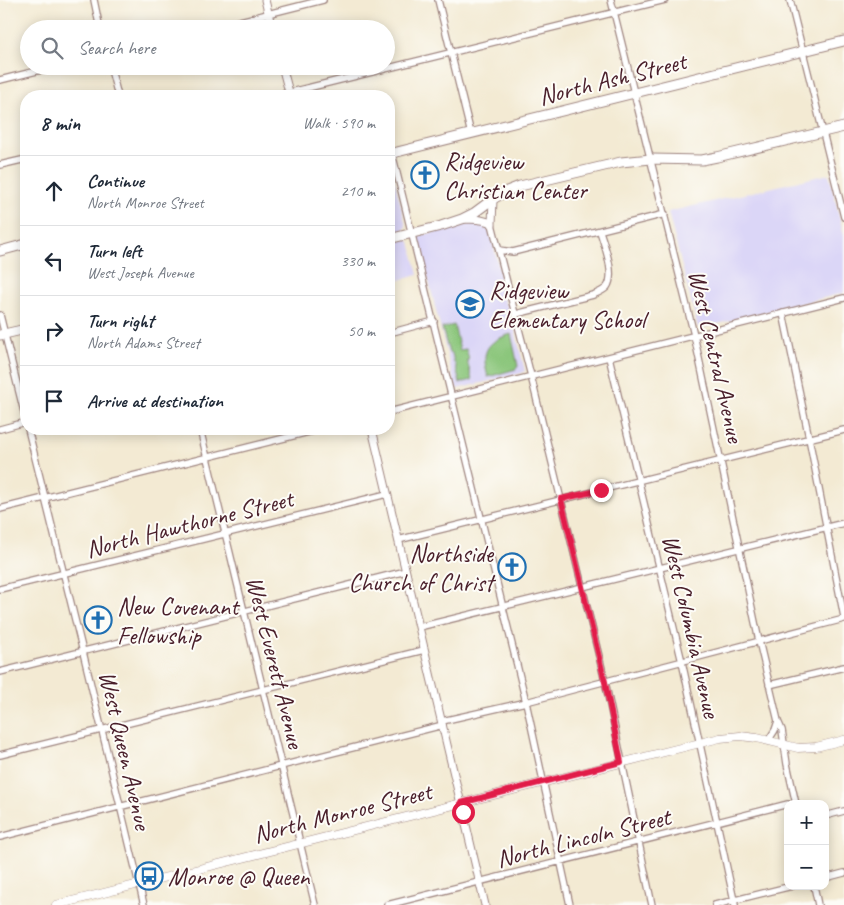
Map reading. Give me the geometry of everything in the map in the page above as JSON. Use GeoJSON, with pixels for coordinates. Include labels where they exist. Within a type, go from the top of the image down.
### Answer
{"type":"FeatureCollection","features":[{"type":"Feature","properties":{"kind":"main road","name":"North Ash Street"},"geometry":{"type":"LineString","coordinates":[[395,153],[844,41]]}},
{"type":"Feature","properties":{"kind":"main road"},"geometry":{"type":"LineString","coordinates":[[395,237],[462,219],[507,191],[520,186],[621,162],[702,160],[844,127]]}},
{"type":"Feature","properties":{"kind":"main road"},"geometry":{"type":"LineString","coordinates":[[0,251],[20,246]]}},
{"type":"Feature","properties":{"kind":"main road"},"geometry":{"type":"LineString","coordinates":[[2,335],[20,330]]}},
{"type":"Feature","properties":{"kind":"main road","name":"North Monroe Street"},"geometry":{"type":"LineString","coordinates":[[56,905],[720,738],[740,736],[757,738],[798,748],[816,747],[844,740]]}},
{"type":"Feature","properties":{"kind":"street"},"geometry":{"type":"LineString","coordinates":[[94,0],[98,20]]}},
{"type":"Feature","properties":{"kind":"street"},"geometry":{"type":"LineString","coordinates":[[265,0],[270,20]]}},
{"type":"Feature","properties":{"kind":"street"},"geometry":{"type":"LineString","coordinates":[[245,20],[323,0]]}},
{"type":"Feature","properties":{"kind":"street"},"geometry":{"type":"LineString","coordinates":[[438,0],[471,134]]}},
{"type":"Feature","properties":{"kind":"street","name":"West Central Avenue"},"geometry":{"type":"LineString","coordinates":[[611,0],[694,335],[759,641],[778,721],[782,730],[791,800]]}},
{"type":"Feature","properties":{"kind":"street"},"geometry":{"type":"LineString","coordinates":[[395,68],[665,0]]}},
{"type":"Feature","properties":{"kind":"street"},"geometry":{"type":"LineString","coordinates":[[790,0],[844,215]]}},
{"type":"Feature","properties":{"kind":"street"},"geometry":{"type":"LineString","coordinates":[[0,80],[20,75]]}},
{"type":"Feature","properties":{"kind":"street"},"geometry":{"type":"LineString","coordinates":[[112,75],[116,90]]}},
{"type":"Feature","properties":{"kind":"street"},"geometry":{"type":"LineString","coordinates":[[284,75],[288,90]]}},
{"type":"Feature","properties":{"kind":"street"},"geometry":{"type":"LineString","coordinates":[[305,90],[365,75]]}},
{"type":"Feature","properties":{"kind":"street"},"geometry":{"type":"LineString","coordinates":[[0,166],[20,161]]}},
{"type":"Feature","properties":{"kind":"street"},"geometry":{"type":"LineString","coordinates":[[395,169],[434,321],[526,702],[570,905]]}},
{"type":"Feature","properties":{"kind":"street"},"geometry":{"type":"LineString","coordinates":[[493,199],[492,224],[516,314],[605,682],[652,905]]}},
{"type":"Feature","properties":{"kind":"street"},"geometry":{"type":"LineString","coordinates":[[499,250],[513,252],[665,214]]}},
{"type":"Feature","properties":{"kind":"street"},"geometry":{"type":"LineString","coordinates":[[462,219],[483,220],[492,224]]}},
{"type":"Feature","properties":{"kind":"street"},"geometry":{"type":"LineString","coordinates":[[516,314],[593,295],[606,288],[611,277],[600,231]]}},
{"type":"Feature","properties":{"kind":"street"},"geometry":{"type":"LineString","coordinates":[[395,410],[844,298]]}},
{"type":"Feature","properties":{"kind":"street"},"geometry":{"type":"LineString","coordinates":[[0,837],[282,766],[844,618],[783,313]]}},
{"type":"Feature","properties":{"kind":"street"},"geometry":{"type":"LineString","coordinates":[[0,315],[2,335],[20,400]]}},
{"type":"Feature","properties":{"kind":"street"},"geometry":{"type":"LineString","coordinates":[[395,331],[434,321]]}},
{"type":"Feature","properties":{"kind":"street","name":"West Columbia Avenue"},"geometry":{"type":"LineString","coordinates":[[609,357],[682,662],[734,903]]}},
{"type":"Feature","properties":{"kind":"street"},"geometry":{"type":"LineString","coordinates":[[0,429],[20,423]]}},
{"type":"Feature","properties":{"kind":"street"},"geometry":{"type":"LineString","coordinates":[[398,540],[844,430]]}},
{"type":"Feature","properties":{"kind":"street","name":"West Queen Avenue"},"geometry":{"type":"LineString","coordinates":[[29,435],[144,905]]}},
{"type":"Feature","properties":{"kind":"street","name":"West Everett Avenue"},"geometry":{"type":"LineString","coordinates":[[202,435],[315,905]]}},
{"type":"Feature","properties":{"kind":"street"},"geometry":{"type":"LineString","coordinates":[[0,509],[297,435]]}},
{"type":"Feature","properties":{"kind":"street"},"geometry":{"type":"LineString","coordinates":[[373,435],[486,905]]}},
{"type":"Feature","properties":{"kind":"street","name":"North Hawthorne Street"},"geometry":{"type":"LineString","coordinates":[[0,589],[387,494]]}},
{"type":"Feature","properties":{"kind":"street"},"geometry":{"type":"LineString","coordinates":[[419,627],[844,523]]}},
{"type":"Feature","properties":{"kind":"street"},"geometry":{"type":"LineString","coordinates":[[0,672],[406,571]]}},
{"type":"Feature","properties":{"kind":"street"},"geometry":{"type":"LineString","coordinates":[[0,755],[424,650]]}},
{"type":"Feature","properties":{"kind":"street"},"geometry":{"type":"LineString","coordinates":[[769,685],[844,666]]}},
{"type":"Feature","properties":{"kind":"street"},"geometry":{"type":"LineString","coordinates":[[768,741],[778,721]]}},
{"type":"Feature","properties":{"kind":"street","name":"North Lincoln Street"},"geometry":{"type":"LineString","coordinates":[[387,905],[784,806]]}},
{"type":"Feature","properties":{"kind":"street"},"geometry":{"type":"LineString","coordinates":[[829,815],[844,811]]}},
{"type":"Feature","properties":{"kind":"street"},"geometry":{"type":"LineString","coordinates":[[829,877],[844,873]]}},
{"type":"Feature","properties":{"kind":"street"},"geometry":{"type":"LineString","coordinates":[[715,905],[734,903],[784,888]]}},
{"type":"Feature","properties":{"kind":"street"},"geometry":{"type":"LineString","coordinates":[[815,890],[818,905]]}},
{"type":"Feature","properties":{"kind":"shaded area"},"geometry":{"type":"Polygon","coordinates":[[[829,174],[844,236],[844,293],[698,328],[668,212],[829,174]]]}},
{"type":"Feature","properties":{"kind":"shaded area"},"geometry":{"type":"Polygon","coordinates":[[[395,182],[406,226],[404,230],[395,232],[395,182]]]}},
{"type":"Feature","properties":{"kind":"shaded area","name":"Ridgeview Elementary School"},"geometry":{"type":"Polygon","coordinates":[[[479,221],[488,224],[489,227],[500,272],[499,280],[505,303],[510,310],[525,371],[457,389],[418,238],[422,235],[479,221]]]}},
{"type":"Feature","properties":{"kind":"shaded area"},"geometry":{"type":"Polygon","coordinates":[[[407,239],[410,242],[418,275],[395,281],[395,242],[407,239]]]}},
{"type":"Feature","properties":{"kind":"green space"},"geometry":{"type":"Polygon","coordinates":[[[454,325],[460,350],[466,349],[472,380],[460,383],[452,353],[449,353],[442,328],[454,325]]]}},
{"type":"Feature","properties":{"kind":"green space"},"geometry":{"type":"Polygon","coordinates":[[[511,334],[518,366],[516,369],[488,377],[485,361],[487,349],[495,341],[511,334]]]}},
{"type":"Feature","properties":{"kind":"place","name":"Ridgeview Christian Center"},"geometry":{"type":"Point","coordinates":[425,175]}},
{"type":"Feature","properties":{"kind":"place","name":"Ridgeview Elementary School"},"geometry":{"type":"Point","coordinates":[470,304]}},
{"type":"Feature","properties":{"kind":"place","name":"Northside Church of Christ"},"geometry":{"type":"Point","coordinates":[512,567]}},
{"type":"Feature","properties":{"kind":"place","name":"New Covenant Fellowship"},"geometry":{"type":"Point","coordinates":[98,620]}},
{"type":"Feature","properties":{"kind":"place","name":"Monroe @ Queen"},"geometry":{"type":"Point","coordinates":[149,876]}},
{"type":"Feature","properties":{"kind":"route"},"geometry":{"type":"LineString","coordinates":[[463,812],[461,803],[621,762],[605,682],[561,499],[601,490]]}}]}
